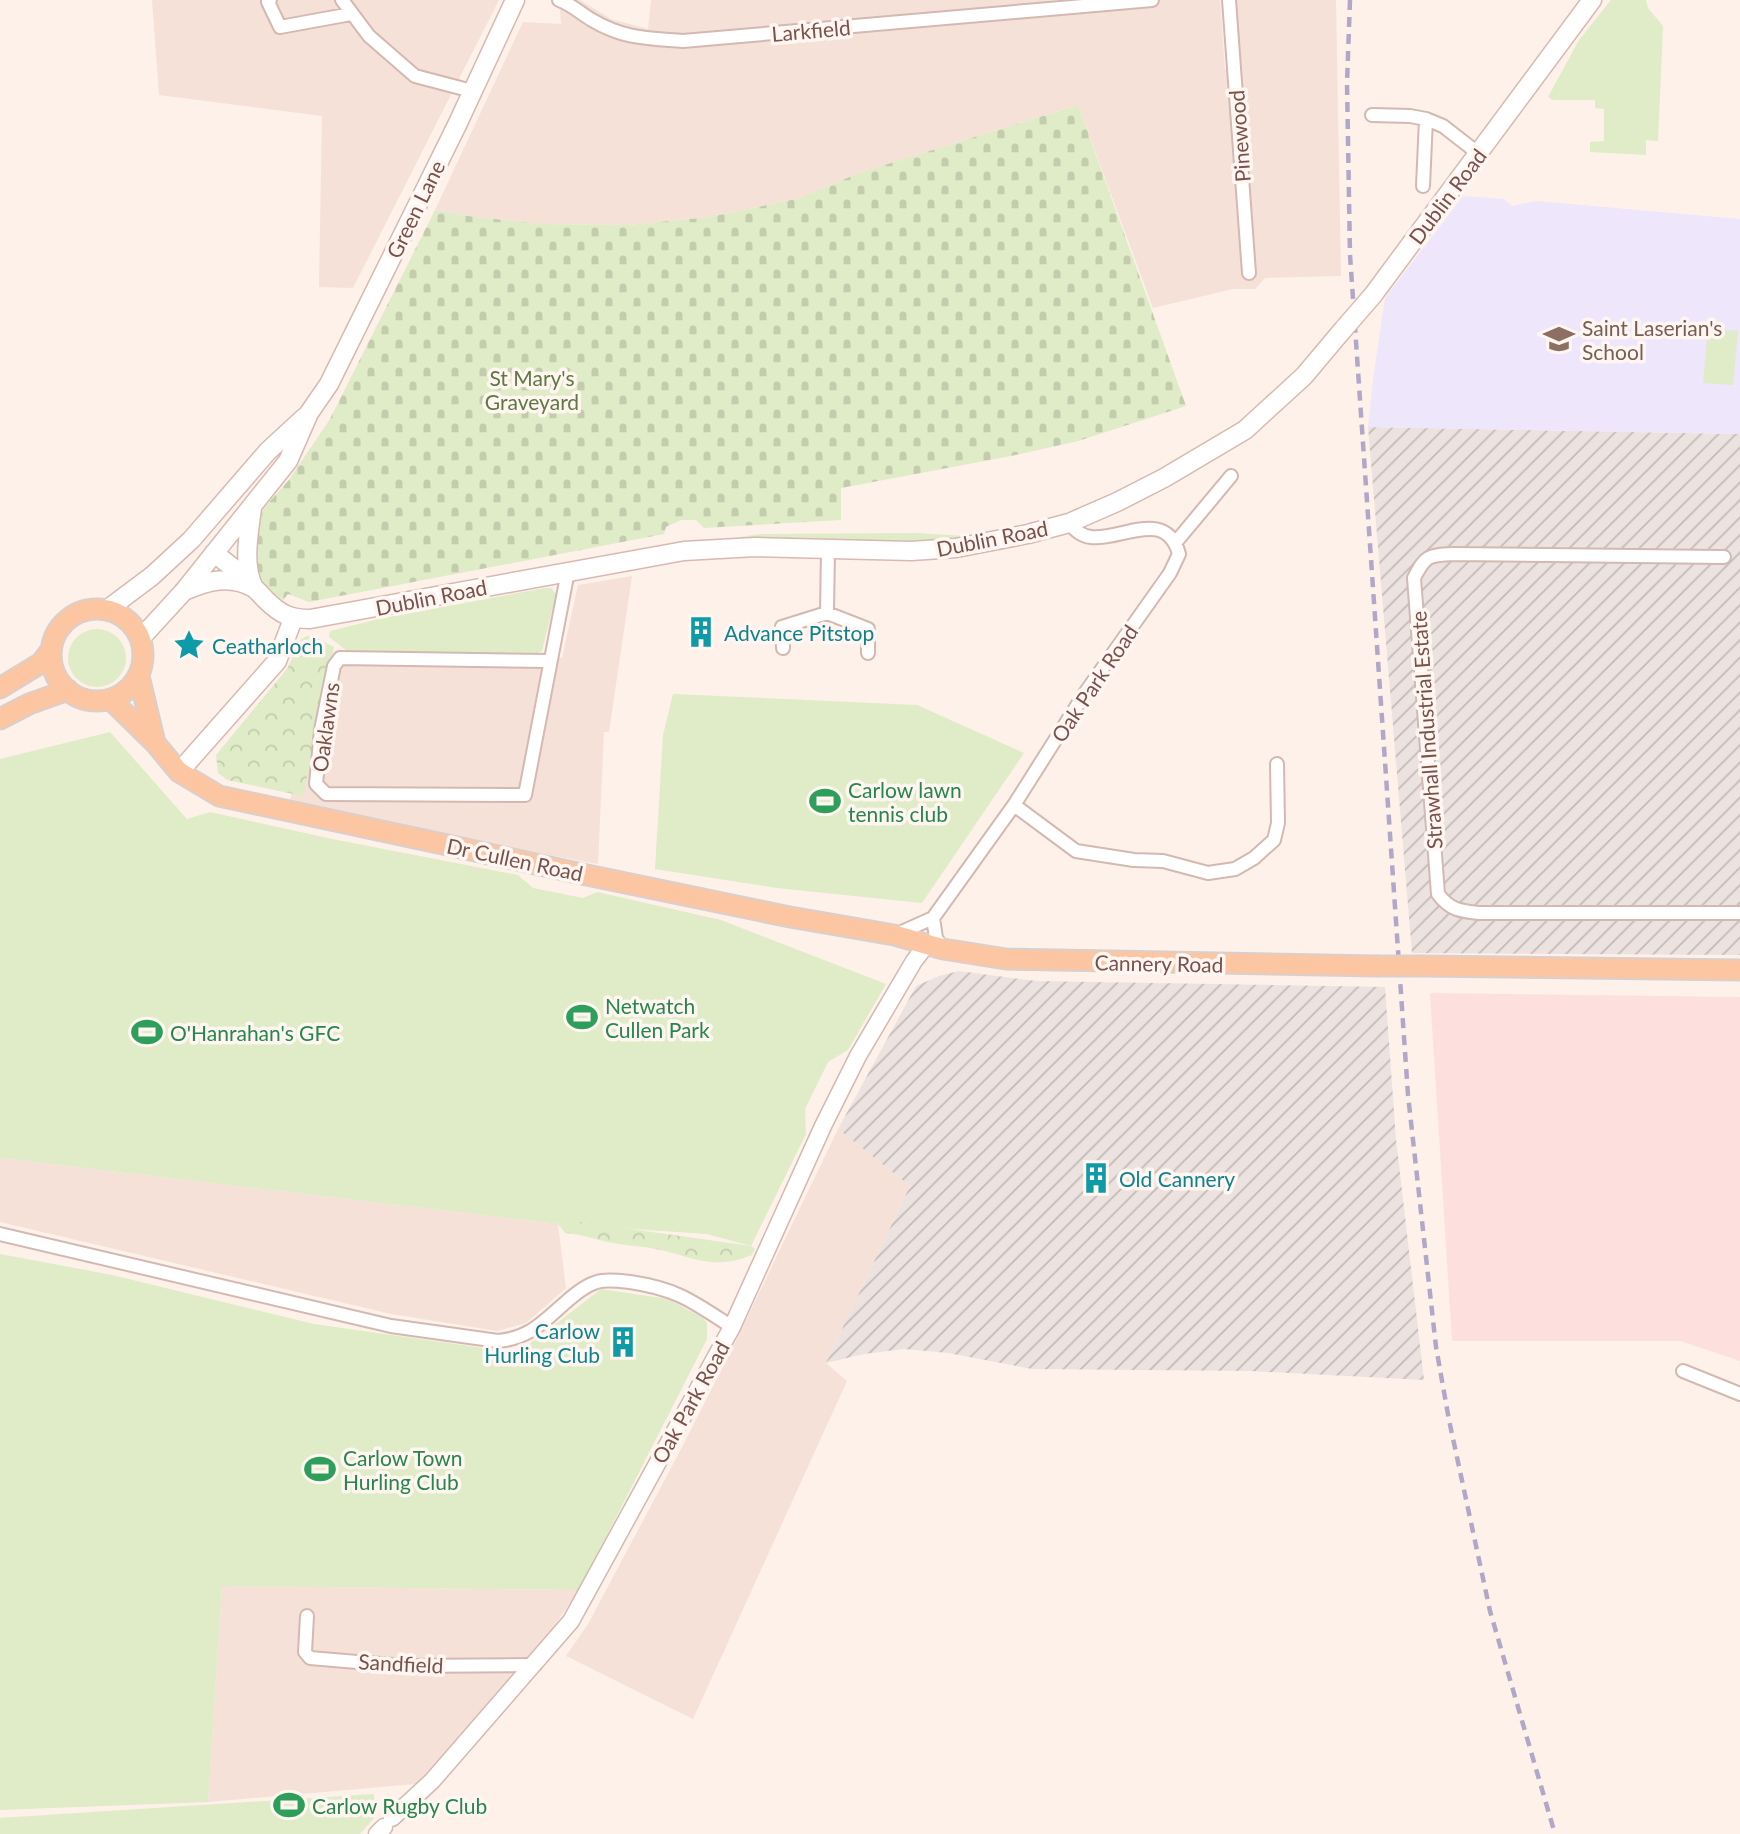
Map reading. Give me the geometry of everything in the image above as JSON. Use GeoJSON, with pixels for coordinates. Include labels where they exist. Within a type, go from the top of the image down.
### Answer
{"type":"FeatureCollection","features":[{"type":"Feature","properties":{"kind":"main road","name":"Green Lane"},"geometry":{"type":"LineString","coordinates":[[309,413],[329,384],[515,0]]}},
{"type":"Feature","properties":{"kind":"main road","name":"Dublin Road"},"geometry":{"type":"LineString","coordinates":[[293,619],[338,615],[684,551],[755,547],[911,551],[956,548],[1069,523],[1164,478],[1245,430],[1304,376],[1373,295],[1592,0]]}},
{"type":"Feature","properties":{"kind":"main road"},"geometry":{"type":"LineString","coordinates":[[141,638],[184,591],[288,461],[309,413]]}},
{"type":"Feature","properties":{"kind":"main road"},"geometry":{"type":"LineString","coordinates":[[108,609],[152,576],[191,540],[268,451],[309,413]]}},
{"type":"Feature","properties":{"kind":"main road"},"geometry":{"type":"LineString","coordinates":[[252,508],[247,546],[252,585]]}},
{"type":"Feature","properties":{"kind":"main road"},"geometry":{"type":"LineString","coordinates":[[179,772],[277,661],[293,619],[280,614],[252,585],[191,540]]}},
{"type":"Feature","properties":{"kind":"main road"},"geometry":{"type":"LineString","coordinates":[[184,591],[208,580],[228,579],[252,585]]}},
{"type":"Feature","properties":{"kind":"main road"},"geometry":{"type":"LineString","coordinates":[[0,688],[41,663],[51,650],[59,628],[82,611],[108,609],[128,620],[141,638],[144,651],[139,676],[132,686],[110,699],[95,701],[80,698],[68,690],[55,672],[51,650]]}},
{"type":"Feature","properties":{"kind":"main road"},"geometry":{"type":"LineString","coordinates":[[139,676],[155,743]]}},
{"type":"Feature","properties":{"kind":"main road"},"geometry":{"type":"LineString","coordinates":[[0,719],[29,704],[68,690]]}},
{"type":"Feature","properties":{"kind":"main road","name":"Dr Cullen Road"},"geometry":{"type":"LineString","coordinates":[[110,699],[155,743],[179,772],[219,796],[582,874],[894,935],[935,947]]}},
{"type":"Feature","properties":{"kind":"main road","name":"Cannery Road"},"geometry":{"type":"LineString","coordinates":[[935,947],[1018,960],[1740,970]]}},
{"type":"Feature","properties":{"kind":"street"},"geometry":{"type":"LineString","coordinates":[[270,0],[268,2],[280,27],[351,15]]}},
{"type":"Feature","properties":{"kind":"street"},"geometry":{"type":"LineString","coordinates":[[342,0],[369,36],[415,76],[472,91]]}},
{"type":"Feature","properties":{"kind":"street","name":"Larkfield"},"geometry":{"type":"LineString","coordinates":[[559,0],[593,21],[628,37],[683,41],[1152,0]]}},
{"type":"Feature","properties":{"kind":"street","name":"Pinewood"},"geometry":{"type":"LineString","coordinates":[[1229,0],[1249,272]]}},
{"type":"Feature","properties":{"kind":"street"},"geometry":{"type":"LineString","coordinates":[[1372,115],[1410,116],[1443,126],[1479,154]]}},
{"type":"Feature","properties":{"kind":"street"},"geometry":{"type":"LineString","coordinates":[[1423,187],[1426,120]]}},
{"type":"Feature","properties":{"kind":"street"},"geometry":{"type":"LineString","coordinates":[[1069,523],[1077,533],[1093,538],[1151,528],[1167,534],[1176,542],[1231,476]]}},
{"type":"Feature","properties":{"kind":"street","name":"Oak Park Road"},"geometry":{"type":"LineString","coordinates":[[933,918],[1014,805],[1085,693],[1170,573],[1180,554],[1176,542]]}},
{"type":"Feature","properties":{"kind":"street"},"geometry":{"type":"LineString","coordinates":[[827,613],[828,550]]}},
{"type":"Feature","properties":{"kind":"street","name":"Strawhall Industrial Estate"},"geometry":{"type":"LineString","coordinates":[[1724,557],[1433,555],[1423,561],[1415,578],[1438,894],[1447,906],[1460,911],[1479,913],[1740,913]]}},
{"type":"Feature","properties":{"kind":"street","name":"Oaklawns"},"geometry":{"type":"LineString","coordinates":[[550,661],[340,659],[334,666],[321,730],[316,784],[326,794],[525,794],[568,571]]}},
{"type":"Feature","properties":{"kind":"street"},"geometry":{"type":"LineString","coordinates":[[783,648],[782,627],[827,613],[868,629],[868,653]]}},
{"type":"Feature","properties":{"kind":"street"},"geometry":{"type":"LineString","coordinates":[[1014,805],[1076,851],[1134,860],[1163,861],[1208,873],[1235,869],[1254,858],[1274,840],[1278,823],[1277,764]]}},
{"type":"Feature","properties":{"kind":"street"},"geometry":{"type":"LineString","coordinates":[[894,935],[933,918],[935,947]]}},
{"type":"Feature","properties":{"kind":"street","name":"Oak Park Road"},"geometry":{"type":"LineString","coordinates":[[384,1826],[432,1781],[571,1621],[732,1327],[823,1126],[858,1056],[914,961],[935,947]]}},
{"type":"Feature","properties":{"kind":"street"},"geometry":{"type":"LineString","coordinates":[[0,1234],[391,1326],[498,1341],[528,1334],[575,1294],[598,1281],[659,1286],[684,1296],[732,1327]]}},
{"type":"Feature","properties":{"kind":"street"},"geometry":{"type":"LineString","coordinates":[[1683,1371],[1740,1394]]}},
{"type":"Feature","properties":{"kind":"street","name":"Sandfield"},"geometry":{"type":"LineString","coordinates":[[307,1616],[305,1652],[310,1658],[404,1666],[535,1665]]}},
{"type":"Feature","properties":{"kind":"shaded area"},"geometry":{"type":"Polygon","coordinates":[[[152,0],[499,0],[353,288],[319,287],[322,116],[159,95],[152,0]]]}},
{"type":"Feature","properties":{"kind":"shaded area"},"geometry":{"type":"Polygon","coordinates":[[[559,0],[580,0],[611,19],[648,29],[651,0],[1220,0],[1225,70],[1242,73],[1235,0],[1336,0],[1341,276],[1265,278],[1255,289],[1233,289],[1153,308],[1078,105],[862,172],[796,199],[710,217],[628,225],[544,224],[435,210],[523,22],[561,24],[559,0]]]}},
{"type":"Feature","properties":{"kind":"shaded area","name":"Saint Laserian's School"},"geometry":{"type":"Polygon","coordinates":[[[1463,196],[1504,199],[1512,206],[1536,201],[1740,219],[1740,434],[1368,427],[1385,298],[1463,196]]]}},
{"type":"Feature","properties":{"kind":"shaded area"},"geometry":{"type":"Polygon","coordinates":[[[1368,427],[1740,434],[1740,955],[1412,953],[1368,427]]]}},
{"type":"Feature","properties":{"kind":"shaded area"},"geometry":{"type":"Polygon","coordinates":[[[632,576],[609,732],[604,732],[598,864],[288,806],[337,657],[351,654],[562,658],[578,585],[632,576]]]}},
{"type":"Feature","properties":{"kind":"shaded area"},"geometry":{"type":"Polygon","coordinates":[[[959,971],[1036,981],[1385,987],[1396,1139],[1424,1380],[1250,1371],[1032,1369],[948,1353],[904,1349],[864,1354],[826,1363],[910,1186],[838,1129],[916,986],[959,971]]]}},
{"type":"Feature","properties":{"kind":"shaded area"},"geometry":{"type":"Polygon","coordinates":[[[1430,993],[1740,997],[1740,1361],[1680,1341],[1452,1341],[1430,993]]]}},
{"type":"Feature","properties":{"kind":"shaded area"},"geometry":{"type":"Polygon","coordinates":[[[838,1129],[910,1186],[826,1363],[847,1381],[693,1719],[566,1656],[588,1624],[678,1455],[838,1129]]]}},
{"type":"Feature","properties":{"kind":"shaded area"},"geometry":{"type":"Polygon","coordinates":[[[0,1158],[558,1224],[566,1288],[526,1323],[497,1331],[391,1314],[0,1222],[0,1158]]]}},
{"type":"Feature","properties":{"kind":"shaded area"},"geometry":{"type":"Polygon","coordinates":[[[222,1586],[579,1590],[535,1654],[416,1784],[208,1802],[222,1586]]]}},
{"type":"Feature","properties":{"kind":"green space"},"geometry":{"type":"Polygon","coordinates":[[[1611,0],[1646,0],[1648,8],[1663,26],[1658,141],[1646,140],[1646,155],[1590,152],[1590,142],[1604,141],[1604,109],[1595,108],[1595,100],[1553,100],[1548,97],[1579,40],[1611,0]]]}},
{"type":"Feature","properties":{"kind":"green space","name":"St Mary's Graveyard"},"geometry":{"type":"Polygon","coordinates":[[[1078,105],[1186,406],[1078,441],[841,488],[841,520],[704,528],[696,520],[681,520],[666,527],[664,534],[309,602],[288,594],[283,600],[265,587],[256,575],[253,558],[263,509],[288,481],[330,419],[435,210],[544,224],[628,225],[710,217],[796,199],[862,172],[1078,105]]]}},
{"type":"Feature","properties":{"kind":"green space"},"geometry":{"type":"Polygon","coordinates":[[[1708,328],[1738,331],[1733,385],[1703,383],[1708,328]]]}},
{"type":"Feature","properties":{"kind":"green space"},"geometry":{"type":"Polygon","coordinates":[[[916,533],[966,536],[967,539],[924,543],[712,541],[761,534],[916,533]]]}},
{"type":"Feature","properties":{"kind":"green space"},"geometry":{"type":"Polygon","coordinates":[[[551,588],[556,594],[542,651],[535,654],[351,654],[329,637],[330,631],[383,618],[551,588]]]}},
{"type":"Feature","properties":{"kind":"green space"},"geometry":{"type":"Polygon","coordinates":[[[97,629],[108,631],[121,642],[126,658],[124,669],[113,682],[97,687],[86,685],[73,674],[68,658],[70,647],[81,634],[97,629]]]}},
{"type":"Feature","properties":{"kind":"green space"},"geometry":{"type":"Polygon","coordinates":[[[313,636],[334,647],[303,796],[227,780],[218,773],[216,755],[287,669],[301,639],[313,636]]]}},
{"type":"Feature","properties":{"kind":"green space","name":"Carlow lawn tennis club"},"geometry":{"type":"Polygon","coordinates":[[[673,694],[917,705],[1024,753],[922,903],[777,888],[655,869],[663,735],[673,694]]]}},
{"type":"Feature","properties":{"kind":"green space"},"geometry":{"type":"Polygon","coordinates":[[[110,732],[187,819],[210,812],[518,875],[533,888],[583,898],[597,892],[721,920],[886,984],[848,1050],[828,1062],[805,1109],[806,1134],[751,1246],[707,1234],[558,1224],[0,1158],[0,759],[110,732]]]}},
{"type":"Feature","properties":{"kind":"green space"},"geometry":{"type":"Polygon","coordinates":[[[567,1220],[751,1246],[755,1249],[752,1255],[738,1260],[703,1261],[656,1249],[565,1233],[558,1224],[567,1220]]]}},
{"type":"Feature","properties":{"kind":"green space","name":"Carlow Town Hurling Club"},"geometry":{"type":"Polygon","coordinates":[[[0,1254],[112,1275],[314,1324],[518,1353],[601,1289],[668,1299],[703,1318],[707,1323],[707,1339],[579,1590],[222,1586],[208,1802],[0,1810],[0,1254]]]}},
{"type":"Feature","properties":{"kind":"green space","name":"Carlow Rugby Club"},"geometry":{"type":"Polygon","coordinates":[[[374,1794],[374,1818],[360,1834],[0,1834],[0,1818],[374,1794]]]}},
{"type":"Feature","properties":{"kind":"railway"},"geometry":{"type":"LineString","coordinates":[[1350,0],[1347,83],[1350,255],[1408,1095],[1436,1347],[1490,1611],[1555,1834]]}},
{"type":"Feature","properties":{"kind":"place","name":"Saint Laserian's School"},"geometry":{"type":"Point","coordinates":[1559,339]}},
{"type":"Feature","properties":{"kind":"place","name":"Advance Pitstop"},"geometry":{"type":"Point","coordinates":[701,632]}},
{"type":"Feature","properties":{"kind":"place","name":"Ceatharloch"},"geometry":{"type":"Point","coordinates":[189,645]}},
{"type":"Feature","properties":{"kind":"place","name":"Carlow lawn tennis club"},"geometry":{"type":"Point","coordinates":[825,801]}},
{"type":"Feature","properties":{"kind":"place","name":"Netwatch Cullen Park"},"geometry":{"type":"Point","coordinates":[582,1017]}},
{"type":"Feature","properties":{"kind":"place","name":"O'Hanrahan's GFC"},"geometry":{"type":"Point","coordinates":[147,1032]}},
{"type":"Feature","properties":{"kind":"place","name":"Old Cannery"},"geometry":{"type":"Point","coordinates":[1096,1178]}},
{"type":"Feature","properties":{"kind":"place","name":"Carlow Hurling Club"},"geometry":{"type":"Point","coordinates":[623,1342]}},
{"type":"Feature","properties":{"kind":"place","name":"Carlow Town Hurling Club"},"geometry":{"type":"Point","coordinates":[320,1469]}},
{"type":"Feature","properties":{"kind":"place","name":"Carlow Rugby Club"},"geometry":{"type":"Point","coordinates":[289,1805]}}]}
